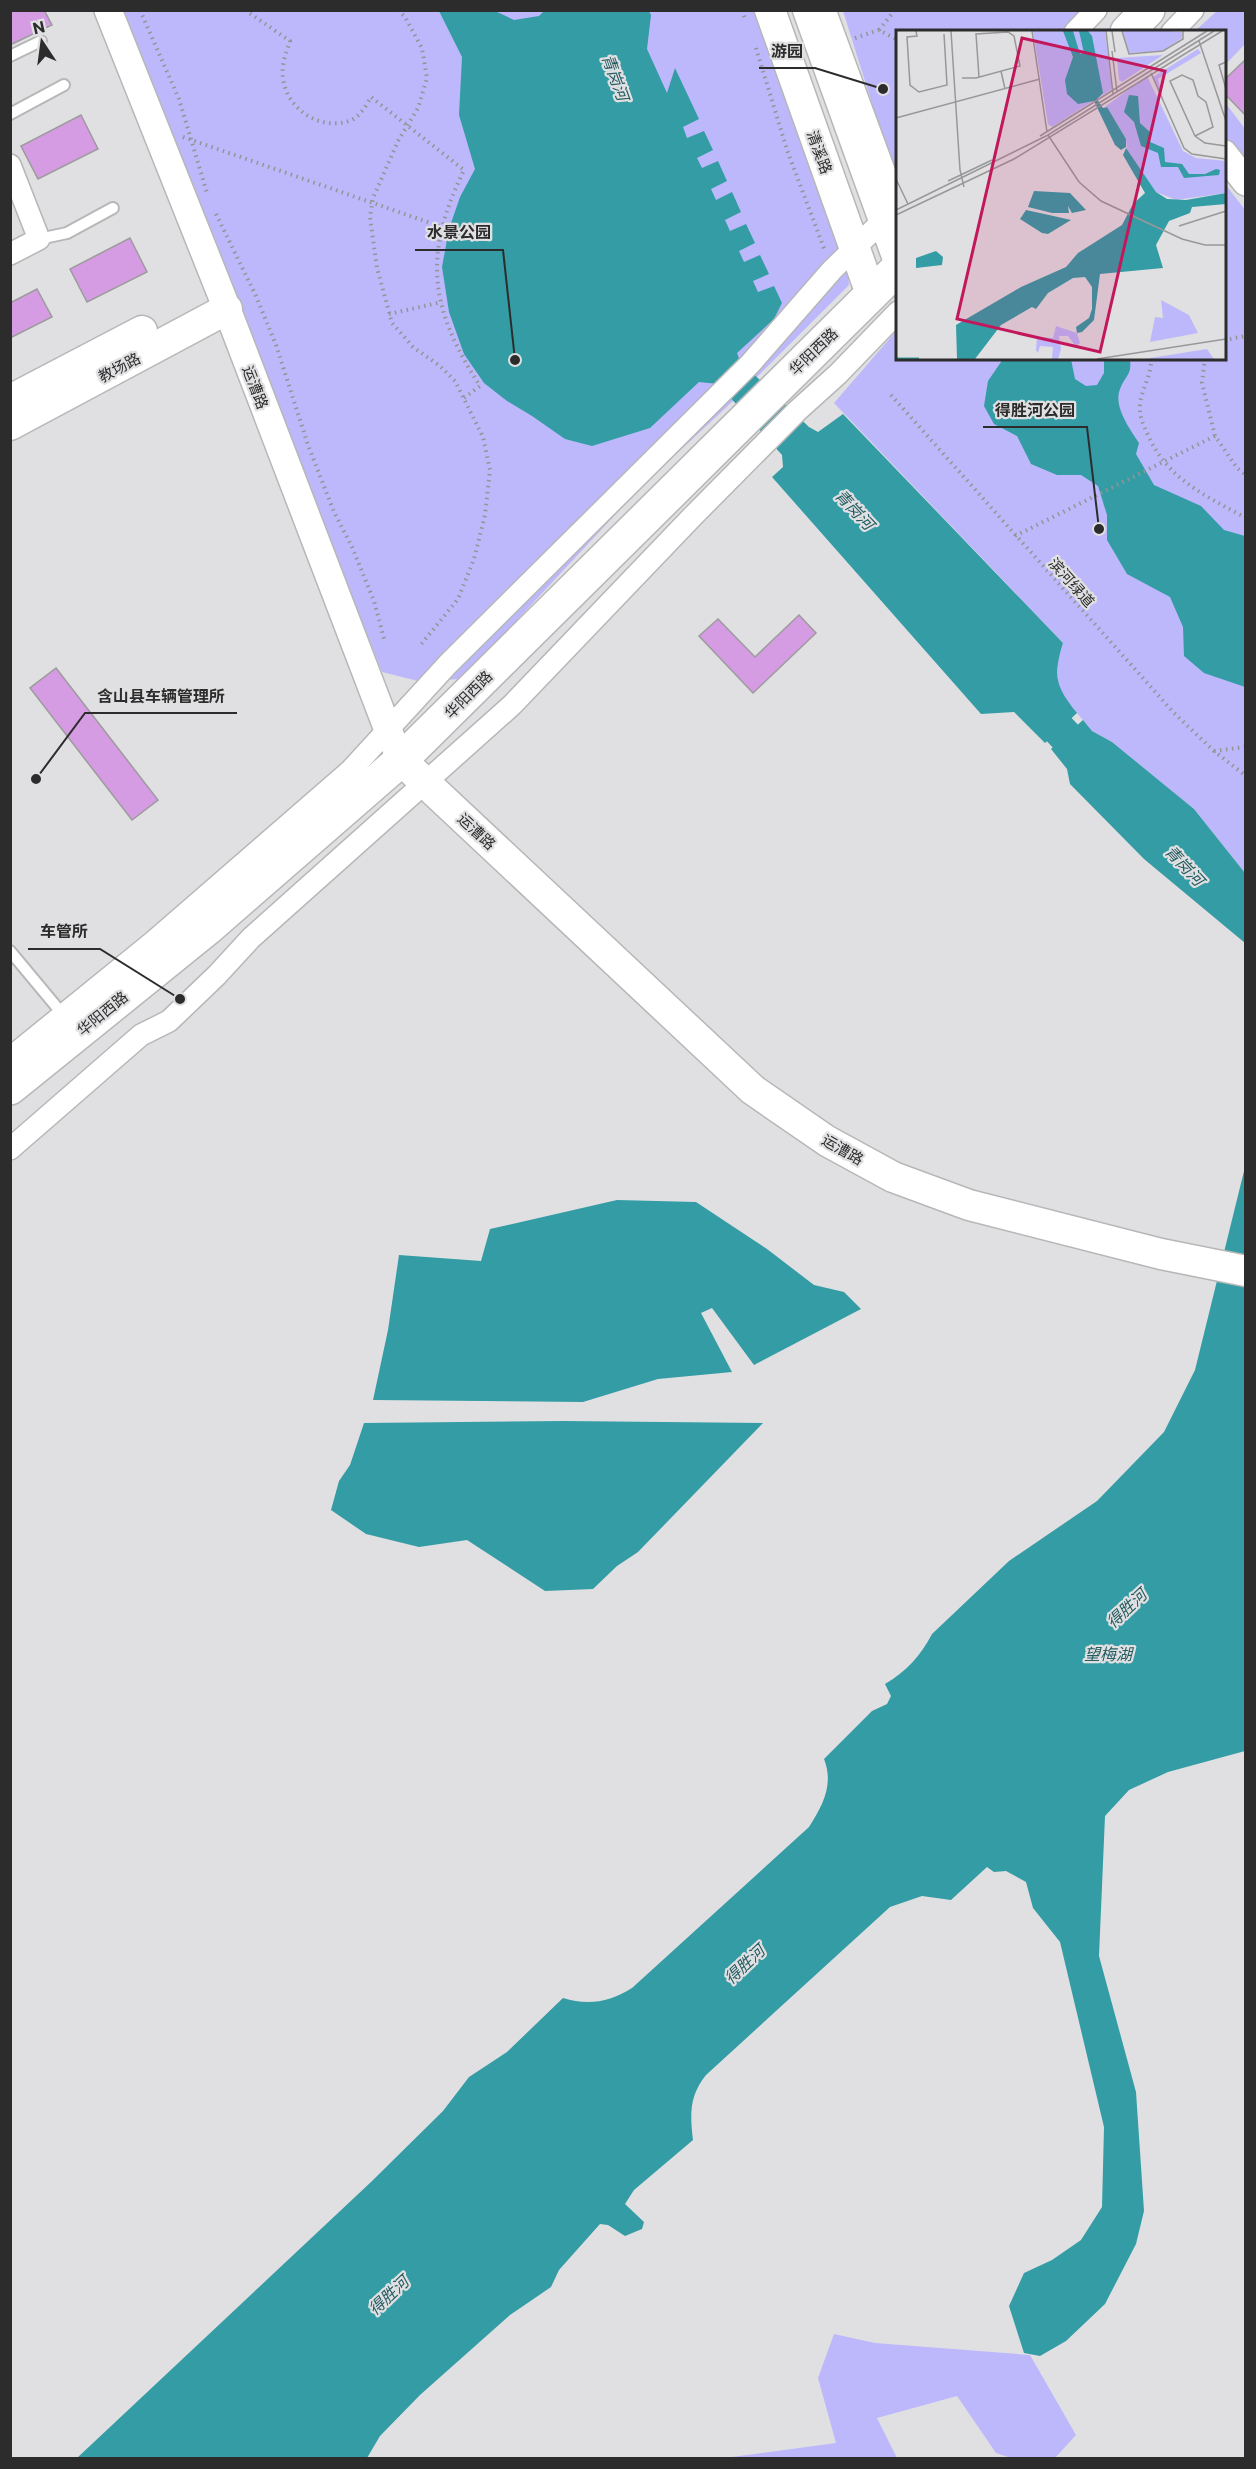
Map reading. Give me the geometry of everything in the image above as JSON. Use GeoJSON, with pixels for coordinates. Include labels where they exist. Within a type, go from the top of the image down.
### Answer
{"type":"FeatureCollection","features":[{"type":"Feature","properties":{"kind":"main road","name":"清溪路"},"geometry":{"type":"LineString","coordinates":[[770,10],[871,294]]}},
{"type":"Feature","properties":{"kind":"main road"},"geometry":{"type":"LineString","coordinates":[[808,10],[894,210],[896,243]]}},
{"type":"Feature","properties":{"kind":"main road","name":"华阳西路"},"geometry":{"type":"LineString","coordinates":[[10,1088],[71,1024],[208,928],[401,760],[742,421],[786,400],[871,294],[896,269]]}},
{"type":"Feature","properties":{"kind":"main road","name":"教场路"},"geometry":{"type":"LineString","coordinates":[[10,400],[223,300]]}},
{"type":"Feature","properties":{"kind":"main road","name":"教场路"},"geometry":{"type":"LineString","coordinates":[[10,425],[223,300]]}},
{"type":"Feature","properties":{"kind":"main road","name":"运漕路"},"geometry":{"type":"LineString","coordinates":[[401,760],[753,1090],[827,1141],[893,1177],[969,1205],[1161,1254],[1245,1271]]}},
{"type":"Feature","properties":{"kind":"street","name":"运漕路"},"geometry":{"type":"LineString","coordinates":[[108,10],[401,760]]}},
{"type":"Feature","properties":{"kind":"street"},"geometry":{"type":"LineString","coordinates":[[10,1058],[71,1024],[153,942],[350,771],[448,664],[750,364],[832,270],[894,210],[825,10]]}},
{"type":"Feature","properties":{"kind":"street"},"geometry":{"type":"LineString","coordinates":[[1077,30],[1096,10]]}},
{"type":"Feature","properties":{"kind":"street"},"geometry":{"type":"LineString","coordinates":[[1174,30],[1193,10]]}},
{"type":"Feature","properties":{"kind":"street"},"geometry":{"type":"LineString","coordinates":[[1226,157],[1245,182]]}},
{"type":"Feature","properties":{"kind":"street"},"geometry":{"type":"LineString","coordinates":[[10,165],[39,239],[10,254]]}},
{"type":"Feature","properties":{"kind":"street"},"geometry":{"type":"LineString","coordinates":[[10,1149],[141,1035],[169,1021],[217,975],[251,938],[512,705],[765,443],[786,400],[838,374],[896,313]]}},
{"type":"Feature","properties":{"kind":"lane"},"geometry":{"type":"LineString","coordinates":[[10,56],[41,40]]}},
{"type":"Feature","properties":{"kind":"lane"},"geometry":{"type":"LineString","coordinates":[[10,114],[64,85]]}},
{"type":"Feature","properties":{"kind":"lane"},"geometry":{"type":"LineString","coordinates":[[39,239],[67,233],[113,208]]}},
{"type":"Feature","properties":{"kind":"lane"},"geometry":{"type":"LineString","coordinates":[[10,951],[71,1024]]}},
{"type":"Feature","properties":{"kind":"path"},"geometry":{"type":"LineString","coordinates":[[140,10],[179,99],[209,199]]}},
{"type":"Feature","properties":{"kind":"path"},"geometry":{"type":"LineString","coordinates":[[245,10],[290,41],[283,69],[287,94],[297,108],[312,119],[331,124],[350,121],[371,98],[464,170],[450,199],[439,236],[436,275],[446,322],[460,355],[480,386],[464,398]]}},
{"type":"Feature","properties":{"kind":"path"},"geometry":{"type":"LineString","coordinates":[[398,10],[405,17],[422,48],[427,78],[418,108],[398,141],[372,202],[370,217],[377,268],[392,323],[413,347],[440,366],[455,381],[483,437],[490,470],[485,515],[474,559],[458,599],[419,647]]}},
{"type":"Feature","properties":{"kind":"path"},"geometry":{"type":"LineString","coordinates":[[837,43],[879,30],[895,10]]}},
{"type":"Feature","properties":{"kind":"path"},"geometry":{"type":"LineString","coordinates":[[879,30],[896,39]]}},
{"type":"Feature","properties":{"kind":"path"},"geometry":{"type":"LineString","coordinates":[[154,127],[442,227]]}},
{"type":"Feature","properties":{"kind":"path"},"geometry":{"type":"LineString","coordinates":[[213,208],[276,345],[308,445],[334,512],[352,547],[374,601],[385,642]]}},
{"type":"Feature","properties":{"kind":"path"},"geometry":{"type":"LineString","coordinates":[[389,314],[442,302]]}},
{"type":"Feature","properties":{"kind":"path"},"geometry":{"type":"LineString","coordinates":[[1226,340],[1245,336]]}},
{"type":"Feature","properties":{"kind":"path"},"geometry":{"type":"LineString","coordinates":[[1151,360],[1151,369],[1140,402],[1141,418],[1152,444],[1178,478],[1245,518]]}},
{"type":"Feature","properties":{"kind":"path"},"geometry":{"type":"LineString","coordinates":[[1205,360],[1202,384],[1215,436],[1245,475]]}},
{"type":"Feature","properties":{"kind":"path","name":"滨河绿道"},"geometry":{"type":"LineString","coordinates":[[891,395],[1174,713],[1214,751],[1245,776]]}},
{"type":"Feature","properties":{"kind":"path"},"geometry":{"type":"LineString","coordinates":[[1015,536],[1215,436]]}},
{"type":"Feature","properties":{"kind":"path"},"geometry":{"type":"LineString","coordinates":[[1214,751],[1245,747]]}},
{"type":"Feature","properties":{"kind":"shaded area"},"geometry":{"type":"Polygon","coordinates":[[[119,11],[759,11],[846,252],[849,285],[733,401],[641,487],[462,679],[418,681],[382,672],[119,11]]]}},
{"type":"Feature","properties":{"kind":"shaded area"},"geometry":{"type":"Polygon","coordinates":[[[843,11],[1093,11],[1074,30],[896,30],[896,167],[890,161],[843,11]]]}},
{"type":"Feature","properties":{"kind":"shaded area"},"geometry":{"type":"Polygon","coordinates":[[[1217,11],[1245,11],[1245,44],[1226,64],[1226,30],[1196,30],[1217,11]]]}},
{"type":"Feature","properties":{"kind":"shaded area"},"geometry":{"type":"Polygon","coordinates":[[[1226,104],[1245,129],[1245,169],[1226,141],[1226,104]]]}},
{"type":"Feature","properties":{"kind":"shaded area"},"geometry":{"type":"Polygon","coordinates":[[[1226,185],[1246,211],[1245,873],[1194,809],[1112,742],[1092,731],[1062,695],[1058,683],[1057,663],[1063,643],[834,403],[896,331],[896,360],[1226,360],[1226,185]]]}},
{"type":"Feature","properties":{"kind":"shaded area"},"geometry":{"type":"Polygon","coordinates":[[[834,2334],[875,2343],[1030,2355],[1076,2435],[1055,2458],[1011,2458],[996,2453],[957,2396],[877,2418],[897,2458],[724,2458],[836,2443],[818,2378],[834,2334]]]}},
{"type":"Feature","properties":{"kind":"water"},"geometry":{"type":"Polygon","coordinates":[[[439,11],[495,11],[514,20],[539,16],[544,11],[649,11],[651,15],[647,49],[667,93],[675,68],[699,119],[683,127],[687,138],[704,131],[713,150],[697,158],[702,168],[718,161],[727,181],[711,189],[716,200],[732,192],[741,212],[725,220],[730,231],[746,224],[755,243],[739,251],[744,262],[760,255],[769,274],[753,281],[758,292],[774,286],[782,303],[774,319],[737,353],[740,361],[809,427],[818,432],[843,414],[1063,643],[1058,664],[1058,680],[1064,695],[1077,713],[1045,743],[1014,712],[981,714],[772,477],[783,467],[782,455],[718,384],[699,382],[650,428],[592,446],[565,439],[484,383],[464,354],[449,312],[442,267],[449,229],[460,197],[475,169],[459,115],[462,57],[439,11]]]}},
{"type":"Feature","properties":{"kind":"water"},"geometry":{"type":"Polygon","coordinates":[[[1002,360],[1071,360],[1075,379],[1086,386],[1097,385],[1104,373],[1104,360],[1130,360],[1128,375],[1118,396],[1119,403],[1123,418],[1139,443],[1136,454],[1154,485],[1201,506],[1224,530],[1245,536],[1245,687],[1204,673],[1184,656],[1183,627],[1170,597],[1127,574],[1107,540],[1107,515],[1098,486],[1081,475],[1057,475],[1031,464],[1017,436],[994,424],[984,406],[988,381],[1002,360]]]}},
{"type":"Feature","properties":{"kind":"water"},"geometry":{"type":"Polygon","coordinates":[[[1083,720],[1092,731],[1112,742],[1194,809],[1245,873],[1245,943],[1144,859],[1070,784],[1067,769],[1051,749],[1083,720]]]}},
{"type":"Feature","properties":{"kind":"water","name":"望梅湖"},"geometry":{"type":"Polygon","coordinates":[[[1245,1167],[1245,1751],[1168,1772],[1129,1790],[1105,1816],[1099,1956],[1136,2092],[1144,2211],[1136,2244],[1105,2304],[1066,2341],[1040,2356],[1024,2353],[1009,2306],[1024,2273],[1052,2260],[1081,2240],[1102,2207],[1104,2127],[1060,1942],[1033,1908],[1026,1882],[1006,1871],[994,1872],[987,1867],[951,1900],[922,1896],[890,1907],[706,2075],[696,2090],[692,2106],[693,2140],[634,2190],[625,2204],[644,2222],[642,2229],[625,2236],[608,2225],[600,2224],[559,2270],[551,2287],[510,2315],[420,2395],[380,2436],[367,2458],[77,2458],[371,2182],[443,2111],[469,2077],[507,2052],[563,1998],[581,2002],[599,2001],[615,1997],[632,1988],[809,1827],[826,1794],[828,1777],[824,1759],[872,1711],[887,1704],[891,1696],[885,1684],[906,1668],[918,1656],[932,1634],[1009,1561],[1097,1501],[1164,1432],[1195,1370],[1245,1167]]]}},
{"type":"Feature","properties":{"kind":"water"},"geometry":{"type":"Polygon","coordinates":[[[617,1200],[696,1202],[767,1249],[814,1285],[844,1292],[861,1309],[754,1365],[712,1308],[701,1313],[732,1372],[658,1379],[583,1402],[373,1400],[388,1330],[399,1255],[481,1261],[490,1229],[617,1200]]]}},
{"type":"Feature","properties":{"kind":"water"},"geometry":{"type":"Polygon","coordinates":[[[564,1421],[763,1423],[638,1552],[617,1566],[593,1589],[545,1591],[467,1540],[419,1547],[366,1534],[331,1510],[339,1481],[350,1465],[364,1423],[564,1421]]]}},
{"type":"Feature","properties":{"kind":"building"},"geometry":{"type":"Polygon","coordinates":[[[10,10],[44,10],[52,25],[10,45],[10,10]]]}},
{"type":"Feature","properties":{"kind":"building"},"geometry":{"type":"Polygon","coordinates":[[[1245,60],[1245,115],[1226,95],[1226,78],[1245,60]]]}},
{"type":"Feature","properties":{"kind":"building"},"geometry":{"type":"Polygon","coordinates":[[[81,115],[98,149],[38,179],[21,146],[81,115]]]}},
{"type":"Feature","properties":{"kind":"building"},"geometry":{"type":"Polygon","coordinates":[[[130,238],[147,272],[87,302],[70,269],[130,238]]]}},
{"type":"Feature","properties":{"kind":"building"},"geometry":{"type":"Polygon","coordinates":[[[37,289],[52,317],[10,338],[10,303],[37,289]]]}},
{"type":"Feature","properties":{"kind":"building"},"geometry":{"type":"Polygon","coordinates":[[[799,615],[816,633],[753,693],[699,636],[718,619],[755,657],[799,615]]]}},
{"type":"Feature","properties":{"kind":"building"},"geometry":{"type":"Polygon","coordinates":[[[56,668],[158,800],[132,820],[30,688],[56,668]]]}},
{"type":"Feature","properties":{"kind":"waterway","name":"青岗河"},"geometry":{"type":"LineString","coordinates":[[1027,695],[1097,770]]}},
{"type":"Feature","properties":{"kind":"place","name":"游园"},"geometry":{"type":"Point","coordinates":[883,89]}},
{"type":"Feature","properties":{"kind":"place","name":"水景公园"},"geometry":{"type":"Point","coordinates":[515,360]}},
{"type":"Feature","properties":{"kind":"place","name":"得胜河公园"},"geometry":{"type":"Point","coordinates":[1099,529]}},
{"type":"Feature","properties":{"kind":"place","name":"含山县车辆管理所"},"geometry":{"type":"Point","coordinates":[36,779]}},
{"type":"Feature","properties":{"kind":"place","name":"车管所"},"geometry":{"type":"Point","coordinates":[180,999]}},
{"type":"Feature","properties":{"kind":"water label","name":"得胜河"},"geometry":{"type":"Point","coordinates":[1126,1608]}},
{"type":"Feature","properties":{"kind":"water label","name":"得胜河"},"geometry":{"type":"Point","coordinates":[744,1964]}},
{"type":"Feature","properties":{"kind":"water label","name":"得胜河"},"geometry":{"type":"Point","coordinates":[388,2295]}}]}
